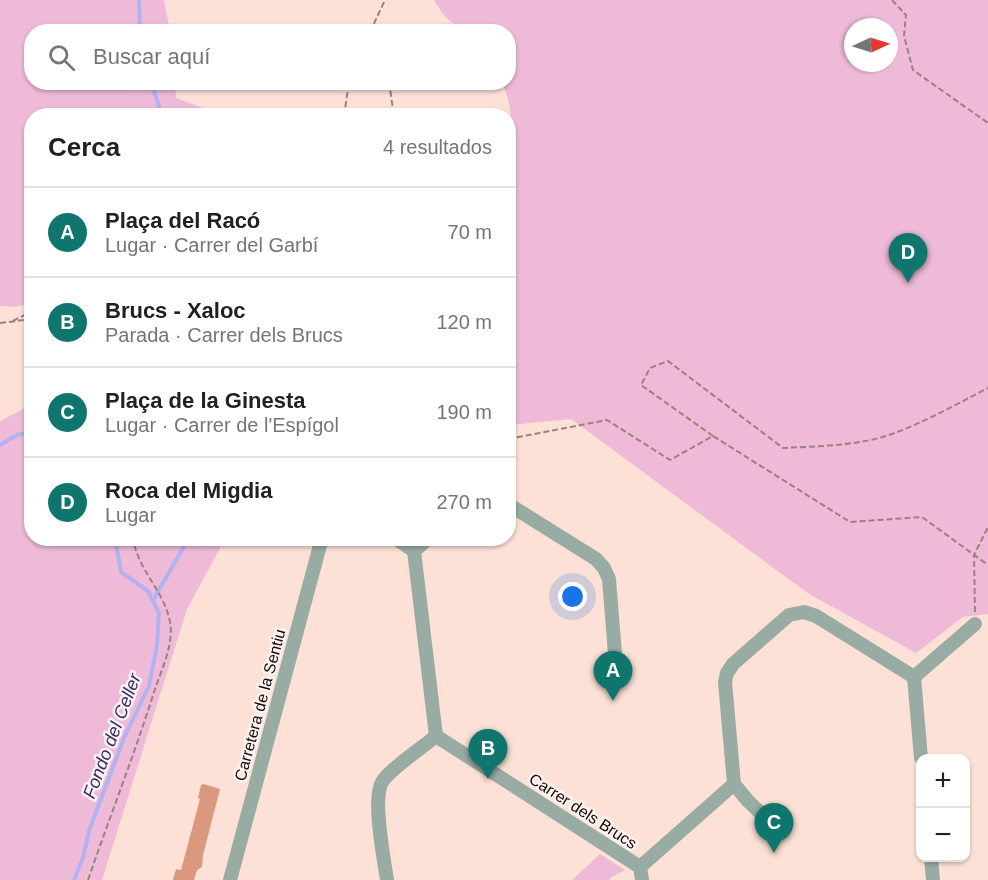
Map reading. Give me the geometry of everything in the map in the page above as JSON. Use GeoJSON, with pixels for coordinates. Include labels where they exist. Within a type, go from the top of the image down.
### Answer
{"type":"FeatureCollection","features":[{"type":"Feature","properties":{"kind":"street"},"geometry":{"type":"LineString","coordinates":[[516,509],[596,559],[604,568],[610,584],[617,679]]}},
{"type":"Feature","properties":{"kind":"street","name":"Carretera de la Sentiu"},"geometry":{"type":"LineString","coordinates":[[230,880],[320,546]]}},
{"type":"Feature","properties":{"kind":"street"},"geometry":{"type":"LineString","coordinates":[[408,546],[414,550]]}},
{"type":"Feature","properties":{"kind":"street"},"geometry":{"type":"LineString","coordinates":[[414,550],[419,546]]}},
{"type":"Feature","properties":{"kind":"street"},"geometry":{"type":"LineString","coordinates":[[387,880],[378,805],[380,788],[389,774],[436,736],[414,550]]}},
{"type":"Feature","properties":{"kind":"street"},"geometry":{"type":"LineString","coordinates":[[773,825],[748,801],[735,784],[725,682],[733,664],[789,615],[804,612],[816,616],[914,677]]}},
{"type":"Feature","properties":{"kind":"street"},"geometry":{"type":"LineString","coordinates":[[914,677],[975,624]]}},
{"type":"Feature","properties":{"kind":"street"},"geometry":{"type":"LineString","coordinates":[[914,677],[921,754]]}},
{"type":"Feature","properties":{"kind":"street","name":"Carrer dels Brucs"},"geometry":{"type":"LineString","coordinates":[[436,736],[641,874]]}},
{"type":"Feature","properties":{"kind":"street"},"geometry":{"type":"LineString","coordinates":[[641,874],[735,784]]}},
{"type":"Feature","properties":{"kind":"street"},"geometry":{"type":"LineString","coordinates":[[931,862],[933,880]]}},
{"type":"Feature","properties":{"kind":"path"},"geometry":{"type":"LineString","coordinates":[[374,24],[385,0]]}},
{"type":"Feature","properties":{"kind":"path"},"geometry":{"type":"LineString","coordinates":[[892,0],[906,15],[904,36],[913,70],[988,123]]}},
{"type":"Feature","properties":{"kind":"path"},"geometry":{"type":"LineString","coordinates":[[345,108],[348,90]]}},
{"type":"Feature","properties":{"kind":"path"},"geometry":{"type":"LineString","coordinates":[[390,90],[393,108]]}},
{"type":"Feature","properties":{"kind":"path"},"geometry":{"type":"LineString","coordinates":[[11,322],[24,315]]}},
{"type":"Feature","properties":{"kind":"path"},"geometry":{"type":"LineString","coordinates":[[0,323],[24,320]]}},
{"type":"Feature","properties":{"kind":"path"},"geometry":{"type":"LineString","coordinates":[[988,388],[942,412],[891,434],[840,444],[783,448],[668,361],[650,368],[641,385],[713,436],[850,522],[922,517],[988,565]]}},
{"type":"Feature","properties":{"kind":"path"},"geometry":{"type":"LineString","coordinates":[[516,437],[607,420],[670,460],[713,436]]}},
{"type":"Feature","properties":{"kind":"path"},"geometry":{"type":"LineString","coordinates":[[975,624],[974,555],[988,527]]}},
{"type":"Feature","properties":{"kind":"path"},"geometry":{"type":"LineString","coordinates":[[88,880],[139,741],[168,650],[170,624],[165,603],[137,558],[135,546]]}},
{"type":"Feature","properties":{"kind":"shaded area"},"geometry":{"type":"Polygon","coordinates":[[[0,0],[164,0],[169,24],[24,24],[24,90],[175,90],[176,98],[203,108],[24,108],[24,305],[0,306],[0,0]]]}},
{"type":"Feature","properties":{"kind":"shaded area"},"geometry":{"type":"Polygon","coordinates":[[[434,0],[988,0],[988,614],[963,617],[916,653],[809,594],[571,419],[516,424],[516,108],[509,108],[505,90],[516,90],[516,24],[454,24],[441,12],[434,0]]]}},
{"type":"Feature","properties":{"kind":"shaded area"},"geometry":{"type":"Polygon","coordinates":[[[24,409],[24,546],[221,546],[187,609],[102,880],[0,880],[0,421],[24,409]]]}},
{"type":"Feature","properties":{"kind":"shaded area"},"geometry":{"type":"Polygon","coordinates":[[[600,854],[625,870],[610,880],[572,880],[600,854]]]}},
{"type":"Feature","properties":{"kind":"building"},"geometry":{"type":"Polygon","coordinates":[[[201,785],[220,789],[202,867],[197,870],[194,880],[173,880],[176,869],[181,870],[200,799],[198,798],[201,785]]]}},
{"type":"Feature","properties":{"kind":"waterway","name":"Fondo del Celler"},"geometry":{"type":"LineString","coordinates":[[139,0],[140,24]]}},
{"type":"Feature","properties":{"kind":"waterway","name":"Fondo del Celler"},"geometry":{"type":"LineString","coordinates":[[154,90],[159,108]]}},
{"type":"Feature","properties":{"kind":"waterway"},"geometry":{"type":"LineString","coordinates":[[0,445],[24,434]]}},
{"type":"Feature","properties":{"kind":"waterway","name":"Fondo del Celler"},"geometry":{"type":"LineString","coordinates":[[74,880],[83,858],[89,831],[124,738],[149,686],[157,645],[159,613],[148,591],[121,572],[116,546]]}},
{"type":"Feature","properties":{"kind":"waterway","name":"Fondo del Celler"},"geometry":{"type":"LineString","coordinates":[[153,600],[184,546]]}},
{"type":"Feature","properties":{"kind":"place","name":"Roca del Migdia"},"geometry":{"type":"Point","coordinates":[908,283]}},
{"type":"Feature","properties":{"kind":"place","name":"Plaça del Racó"},"geometry":{"type":"Point","coordinates":[613,701]}},
{"type":"Feature","properties":{"kind":"place","name":"Brucs - Xaloc"},"geometry":{"type":"Point","coordinates":[488,779]}},
{"type":"Feature","properties":{"kind":"place","name":"Plaça de la Ginesta"},"geometry":{"type":"Point","coordinates":[774,853]}}]}
